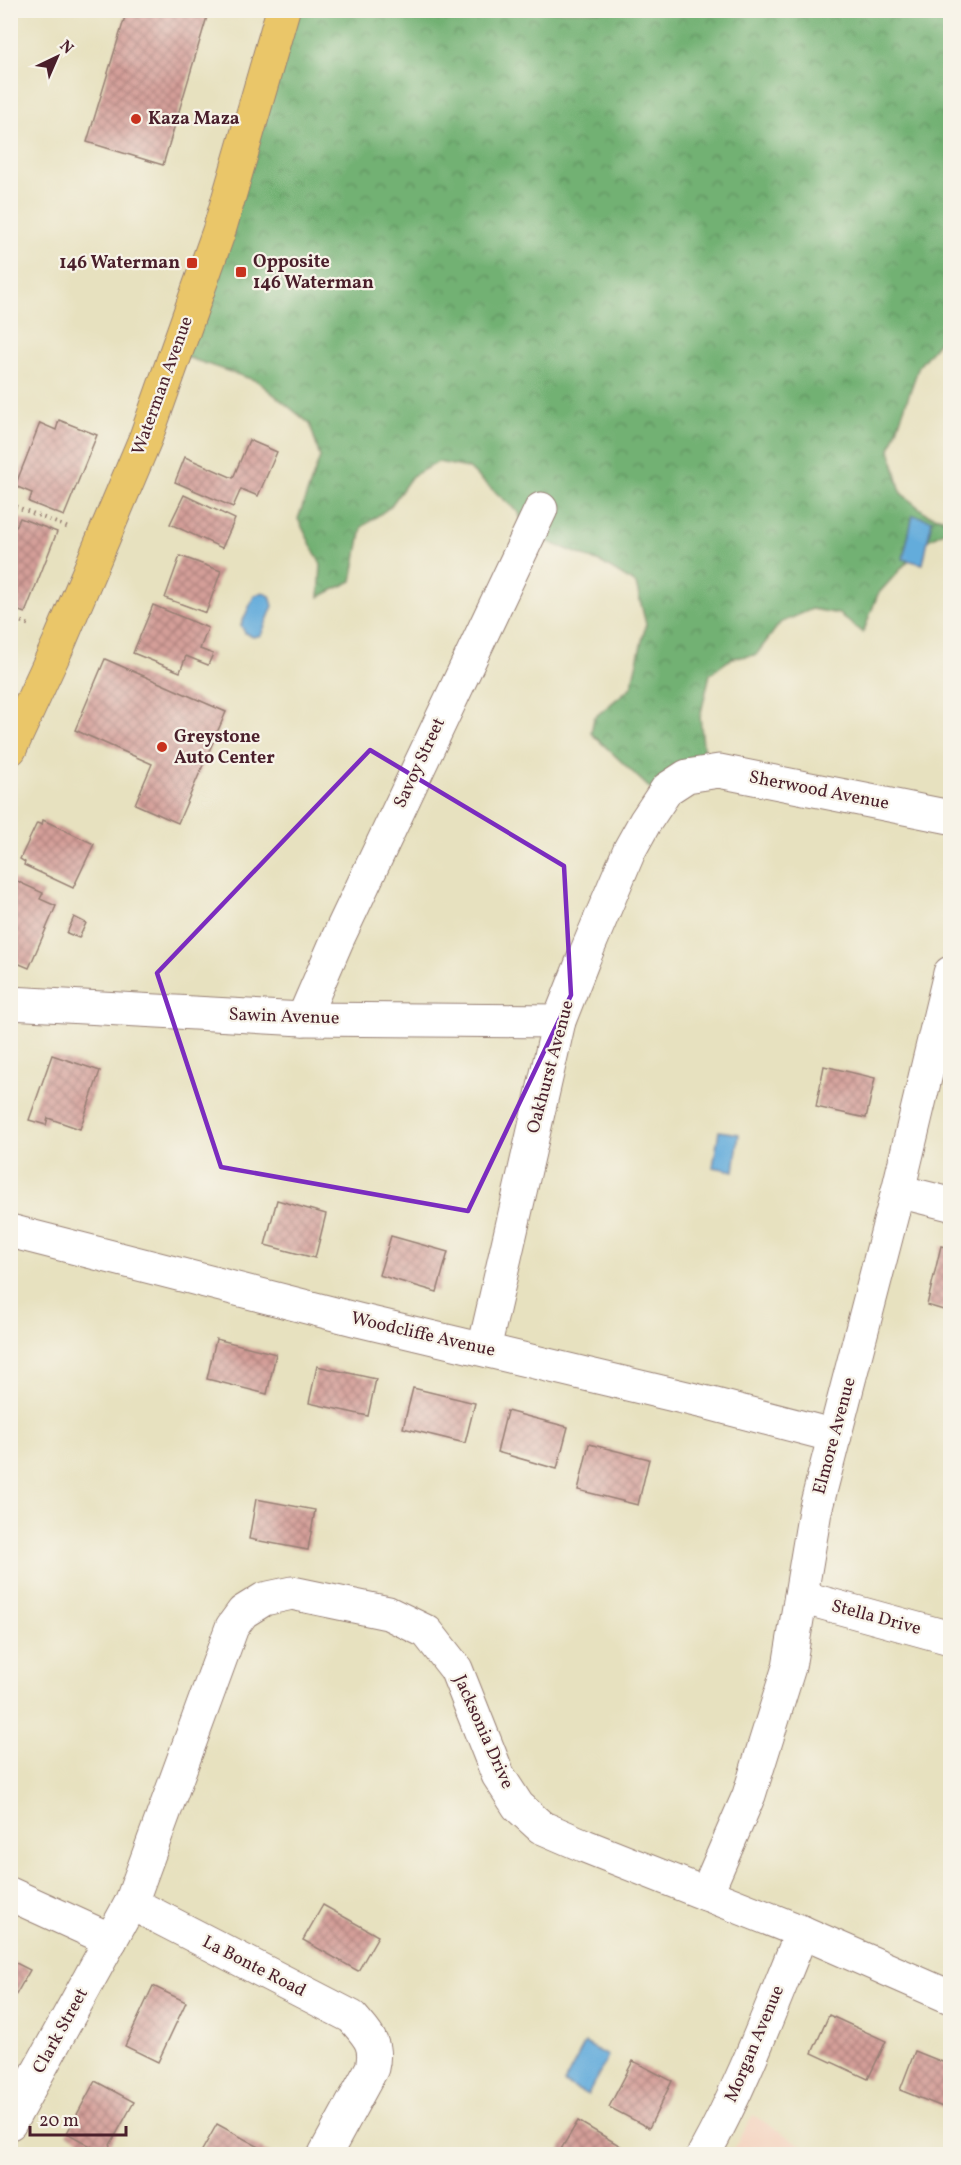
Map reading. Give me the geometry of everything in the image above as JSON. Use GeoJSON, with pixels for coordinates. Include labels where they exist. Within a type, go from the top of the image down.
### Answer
{"type":"FeatureCollection","features":[{"type":"Feature","properties":{"kind":"main road","name":"Waterman Avenue"},"geometry":{"type":"LineString","coordinates":[[10,749],[59,643],[146,437],[219,231],[283,10]]}},
{"type":"Feature","properties":{"kind":"street","name":"Savoy Street"},"geometry":{"type":"LineString","coordinates":[[303,1019],[338,938],[541,509]]}},
{"type":"Feature","properties":{"kind":"street","name":"Sherwood Avenue"},"geometry":{"type":"LineString","coordinates":[[687,776],[719,771],[951,817]]}},
{"type":"Feature","properties":{"kind":"street","name":"Oakhurst Avenue"},"geometry":{"type":"LineString","coordinates":[[484,1349],[559,1021],[630,849],[667,789],[687,776]]}},
{"type":"Feature","properties":{"kind":"street","name":"Elmore Avenue"},"geometry":{"type":"LineString","coordinates":[[706,1894],[749,1795],[789,1667],[815,1511],[898,1191],[951,973]]}},
{"type":"Feature","properties":{"kind":"street","name":"Sawin Avenue"},"geometry":{"type":"LineString","coordinates":[[10,1003],[303,1019],[559,1021]]}},
{"type":"Feature","properties":{"kind":"street"},"geometry":{"type":"LineString","coordinates":[[898,1191],[951,1204]]}},
{"type":"Feature","properties":{"kind":"street","name":"Woodcliffe Avenue"},"geometry":{"type":"LineString","coordinates":[[10,1231],[358,1320],[701,1401],[835,1437]]}},
{"type":"Feature","properties":{"kind":"street","name":"Jacksonia Drive"},"geometry":{"type":"LineString","coordinates":[[111,1940],[131,1903],[232,1627],[243,1612],[264,1599],[292,1593],[388,1613],[427,1632],[456,1669],[498,1775],[518,1806],[541,1827],[802,1932],[951,1997]]}},
{"type":"Feature","properties":{"kind":"street","name":"Stella Drive"},"geometry":{"type":"LineString","coordinates":[[801,1597],[951,1638]]}},
{"type":"Feature","properties":{"kind":"street"},"geometry":{"type":"LineString","coordinates":[[10,1894],[111,1940]]}},
{"type":"Feature","properties":{"kind":"street","name":"La Bonte Road"},"geometry":{"type":"LineString","coordinates":[[131,1903],[352,2017],[371,2038],[375,2056],[372,2068],[325,2154]]}},
{"type":"Feature","properties":{"kind":"street","name":"Morgan Avenue"},"geometry":{"type":"LineString","coordinates":[[704,2154],[745,2072],[802,1932]]}},
{"type":"Feature","properties":{"kind":"street","name":"Clark Street"},"geometry":{"type":"LineString","coordinates":[[10,2123],[111,1940]]}},
{"type":"Feature","properties":{"kind":"path"},"geometry":{"type":"LineString","coordinates":[[10,504],[81,532]]}},
{"type":"Feature","properties":{"kind":"path"},"geometry":{"type":"LineString","coordinates":[[10,616],[40,630]]}},
{"type":"Feature","properties":{"kind":"highlighted area"},"geometry":{"type":"Polygon","coordinates":[[[370,750],[564,866],[571,995],[468,1211],[221,1167],[157,973],[370,750]]]}},
{"type":"Feature","properties":{"kind":"shaded area"},"geometry":{"type":"Polygon","coordinates":[[[753,2115],[816,2154],[730,2154],[753,2115]]]}},
{"type":"Feature","properties":{"kind":"green space"},"geometry":{"type":"Polygon","coordinates":[[[284,11],[950,11],[950,333],[945,334],[919,366],[890,449],[901,493],[927,514],[950,520],[950,529],[926,541],[878,594],[863,633],[839,614],[812,609],[780,623],[756,655],[732,658],[710,674],[700,717],[707,781],[659,797],[591,733],[594,718],[631,687],[646,624],[636,584],[602,563],[525,533],[519,513],[468,468],[438,462],[412,476],[390,507],[362,527],[352,581],[319,597],[321,565],[298,519],[320,457],[310,424],[257,381],[183,356],[284,11]]]}},
{"type":"Feature","properties":{"kind":"water"},"geometry":{"type":"Polygon","coordinates":[[[913,515],[932,520],[923,564],[903,559],[913,515]]]}},
{"type":"Feature","properties":{"kind":"water"},"geometry":{"type":"Polygon","coordinates":[[[262,592],[270,596],[273,606],[261,635],[253,637],[245,633],[241,625],[254,596],[262,592]]]}},
{"type":"Feature","properties":{"kind":"water"},"geometry":{"type":"Polygon","coordinates":[[[719,1131],[739,1134],[734,1171],[713,1167],[719,1131]]]}},
{"type":"Feature","properties":{"kind":"water"},"geometry":{"type":"Polygon","coordinates":[[[585,2043],[608,2056],[588,2095],[564,2083],[585,2043]]]}},
{"type":"Feature","properties":{"kind":"building"},"geometry":{"type":"Polygon","coordinates":[[[127,10],[209,10],[163,165],[87,142],[127,10]]]}},
{"type":"Feature","properties":{"kind":"building"},"geometry":{"type":"Polygon","coordinates":[[[59,420],[97,435],[64,516],[29,502],[32,493],[15,486],[40,423],[56,430],[59,420]]]}},
{"type":"Feature","properties":{"kind":"building"},"geometry":{"type":"Polygon","coordinates":[[[249,440],[277,452],[258,496],[241,489],[233,507],[175,482],[185,457],[233,478],[249,440]]]}},
{"type":"Feature","properties":{"kind":"building"},"geometry":{"type":"Polygon","coordinates":[[[184,495],[235,519],[222,548],[170,524],[184,495]]]}},
{"type":"Feature","properties":{"kind":"building"},"geometry":{"type":"Polygon","coordinates":[[[20,518],[57,532],[25,613],[10,608],[10,525],[16,527],[20,518]]]}},
{"type":"Feature","properties":{"kind":"building"},"geometry":{"type":"Polygon","coordinates":[[[180,556],[221,571],[206,613],[165,598],[180,556]]]}},
{"type":"Feature","properties":{"kind":"building"},"geometry":{"type":"Polygon","coordinates":[[[153,605],[208,628],[200,649],[213,654],[208,665],[186,656],[180,672],[133,653],[153,605]]]}},
{"type":"Feature","properties":{"kind":"building","name":"Greystone Auto Center"},"geometry":{"type":"Polygon","coordinates":[[[105,659],[226,712],[178,823],[135,804],[152,764],[75,730],[105,659]]]}},
{"type":"Feature","properties":{"kind":"building"},"geometry":{"type":"Polygon","coordinates":[[[43,820],[94,844],[73,888],[24,865],[25,862],[20,859],[37,823],[42,825],[43,820]]]}},
{"type":"Feature","properties":{"kind":"building"},"geometry":{"type":"Polygon","coordinates":[[[10,878],[43,893],[40,899],[56,906],[29,968],[10,960],[10,878]]]}},
{"type":"Feature","properties":{"kind":"building"},"geometry":{"type":"Polygon","coordinates":[[[74,917],[86,923],[79,938],[67,933],[74,917]]]}},
{"type":"Feature","properties":{"kind":"building"},"geometry":{"type":"Polygon","coordinates":[[[52,1055],[100,1071],[80,1129],[48,1118],[46,1125],[29,1120],[52,1055]]]}},
{"type":"Feature","properties":{"kind":"building"},"geometry":{"type":"Polygon","coordinates":[[[824,1066],[875,1078],[866,1118],[816,1107],[824,1066]]]}},
{"type":"Feature","properties":{"kind":"building"},"geometry":{"type":"Polygon","coordinates":[[[277,1200],[326,1214],[315,1258],[265,1245],[277,1200]]]}},
{"type":"Feature","properties":{"kind":"building"},"geometry":{"type":"Polygon","coordinates":[[[391,1236],[448,1252],[437,1292],[379,1275],[391,1236]]]}},
{"type":"Feature","properties":{"kind":"building"},"geometry":{"type":"Polygon","coordinates":[[[941,1246],[950,1248],[950,1312],[927,1305],[941,1246]]]}},
{"type":"Feature","properties":{"kind":"building"},"geometry":{"type":"Polygon","coordinates":[[[216,1339],[276,1354],[267,1394],[207,1379],[216,1339]]]}},
{"type":"Feature","properties":{"kind":"building"},"geometry":{"type":"Polygon","coordinates":[[[317,1366],[376,1379],[368,1416],[309,1403],[317,1366]]]}},
{"type":"Feature","properties":{"kind":"building"},"geometry":{"type":"Polygon","coordinates":[[[413,1388],[475,1403],[465,1443],[403,1428],[413,1388]]]}},
{"type":"Feature","properties":{"kind":"building"},"geometry":{"type":"Polygon","coordinates":[[[507,1411],[568,1427],[557,1469],[497,1452],[507,1411]]]}},
{"type":"Feature","properties":{"kind":"building"},"geometry":{"type":"Polygon","coordinates":[[[589,1444],[649,1459],[638,1505],[578,1490],[589,1444]]]}},
{"type":"Feature","properties":{"kind":"building"},"geometry":{"type":"Polygon","coordinates":[[[256,1499],[315,1510],[308,1550],[249,1539],[256,1499]]]}},
{"type":"Feature","properties":{"kind":"building"},"geometry":{"type":"Polygon","coordinates":[[[323,1905],[378,1936],[358,1971],[303,1940],[323,1905]]]}},
{"type":"Feature","properties":{"kind":"building"},"geometry":{"type":"Polygon","coordinates":[[[10,1960],[30,1970],[10,2005],[10,1960]]]}},
{"type":"Feature","properties":{"kind":"building"},"geometry":{"type":"Polygon","coordinates":[[[153,1986],[186,2002],[158,2062],[125,2046],[153,1986]]]}},
{"type":"Feature","properties":{"kind":"building"},"geometry":{"type":"Polygon","coordinates":[[[829,2015],[886,2041],[868,2079],[812,2053],[829,2015]]]}},
{"type":"Feature","properties":{"kind":"building"},"geometry":{"type":"Polygon","coordinates":[[[915,2051],[950,2065],[950,2110],[900,2090],[915,2051]]]}},
{"type":"Feature","properties":{"kind":"building"},"geometry":{"type":"Polygon","coordinates":[[[633,2061],[672,2081],[649,2128],[609,2107],[633,2061]]]}},
{"type":"Feature","properties":{"kind":"building"},"geometry":{"type":"Polygon","coordinates":[[[95,2081],[134,2102],[105,2154],[67,2133],[95,2081]]]}},
{"type":"Feature","properties":{"kind":"building"},"geometry":{"type":"Polygon","coordinates":[[[578,2121],[629,2151],[626,2154],[558,2154],[578,2121]]]}},
{"type":"Feature","properties":{"kind":"building"},"geometry":{"type":"Polygon","coordinates":[[[217,2124],[272,2154],[200,2154],[217,2124]]]}},
{"type":"Feature","properties":{"kind":"place","name":"Kaza Maza"},"geometry":{"type":"Point","coordinates":[136,119]}},
{"type":"Feature","properties":{"kind":"place","name":"146 Waterman"},"geometry":{"type":"Point","coordinates":[192,263]}},
{"type":"Feature","properties":{"kind":"place","name":"Opposite 146 Waterman"},"geometry":{"type":"Point","coordinates":[241,272]}},
{"type":"Feature","properties":{"kind":"place","name":"Greystone Auto Center"},"geometry":{"type":"Point","coordinates":[162,747]}}]}
